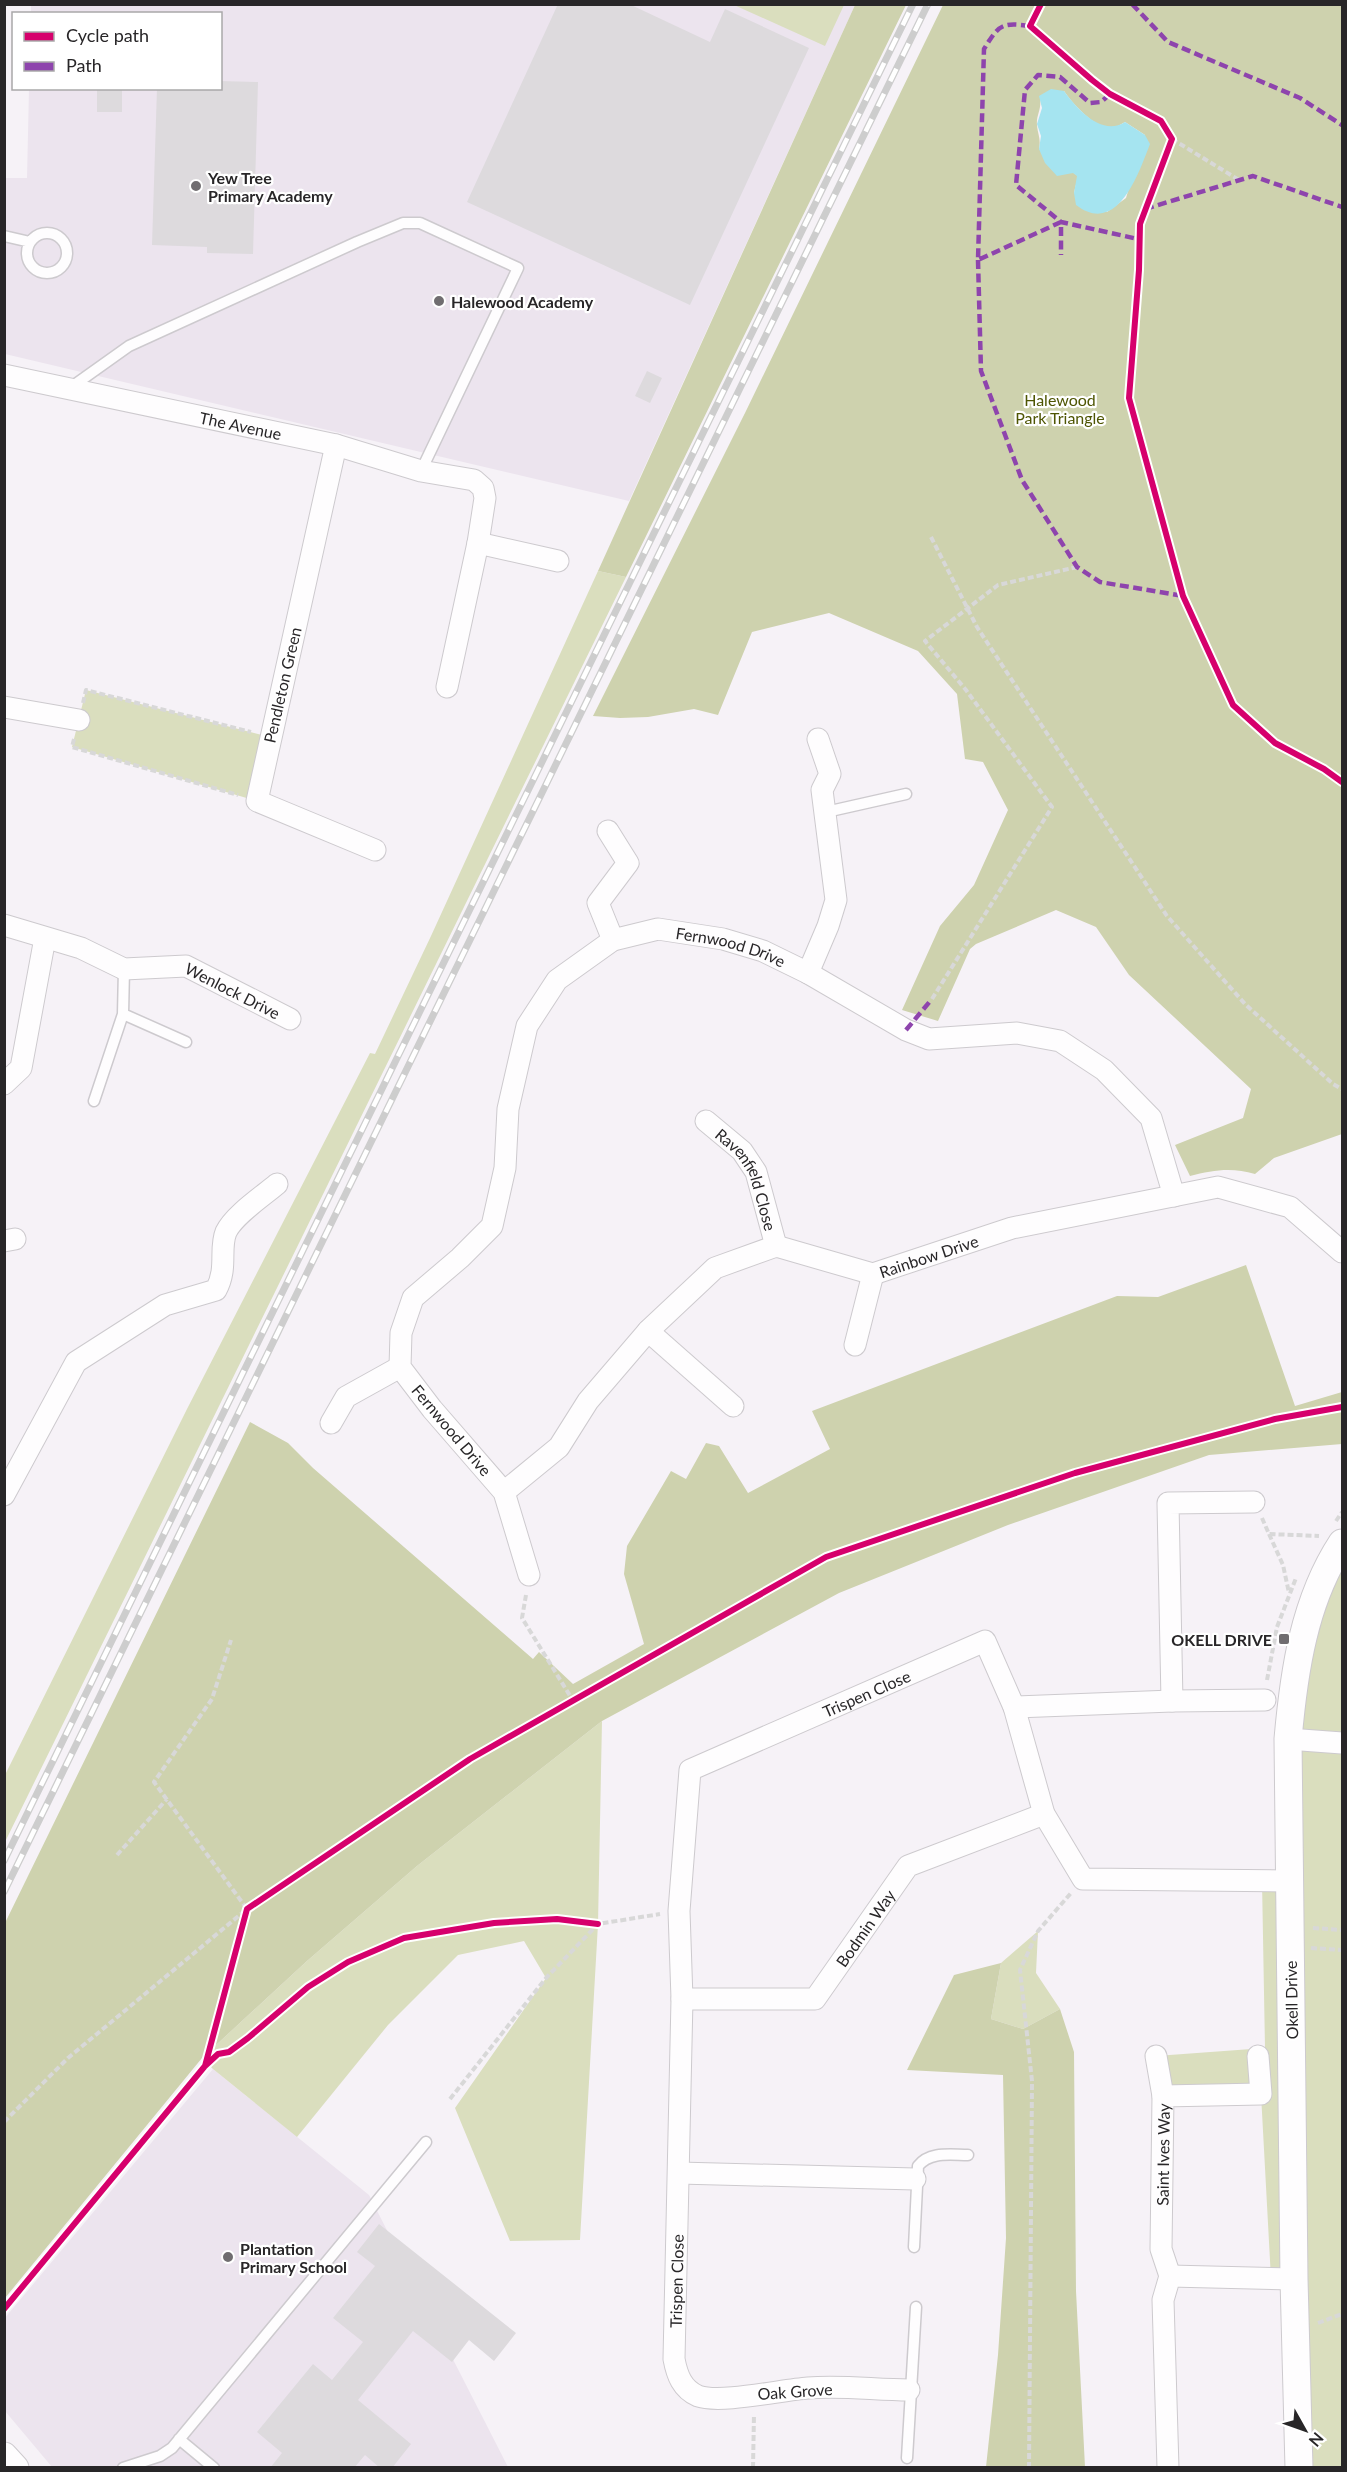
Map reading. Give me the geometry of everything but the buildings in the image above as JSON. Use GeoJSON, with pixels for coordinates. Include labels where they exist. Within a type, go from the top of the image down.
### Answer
{"type":"FeatureCollection","features":[{"type":"Feature","properties":{"kind":"street","name":"The Avenue"},"geometry":{"type":"LineString","coordinates":[[4,375],[336,445],[421,471],[474,480],[483,488],[485,498],[478,543]]}},
{"type":"Feature","properties":{"kind":"street","name":"Pendleton Green"},"geometry":{"type":"LineString","coordinates":[[257,801],[336,445]]}},
{"type":"Feature","properties":{"kind":"street"},"geometry":{"type":"LineString","coordinates":[[447,687],[478,543],[558,561]]}},
{"type":"Feature","properties":{"kind":"street"},"geometry":{"type":"LineString","coordinates":[[4,707],[79,720]]}},
{"type":"Feature","properties":{"kind":"street"},"geometry":{"type":"LineString","coordinates":[[808,973],[828,926],[836,900],[822,790],[830,774],[818,739]]}},
{"type":"Feature","properties":{"kind":"street"},"geometry":{"type":"LineString","coordinates":[[257,801],[375,850]]}},
{"type":"Feature","properties":{"kind":"street"},"geometry":{"type":"LineString","coordinates":[[608,831],[628,863],[598,903],[613,940]]}},
{"type":"Feature","properties":{"kind":"street","name":"Wenlock Drive"},"geometry":{"type":"LineString","coordinates":[[4,925],[81,948],[124,969],[186,966],[290,1019]]}},
{"type":"Feature","properties":{"kind":"street","name":"Fernwood Drive"},"geometry":{"type":"LineString","coordinates":[[504,1492],[400,1367],[401,1333],[413,1298],[460,1258],[492,1226],[505,1168],[508,1109],[527,1026],[557,980],[613,940],[658,929],[723,939],[763,951],[808,973],[906,1030],[929,1039],[1017,1033],[1060,1041],[1104,1070],[1151,1118],[1174,1196]]}},
{"type":"Feature","properties":{"kind":"street"},"geometry":{"type":"LineString","coordinates":[[4,1084],[21,1068],[45,938]]}},
{"type":"Feature","properties":{"kind":"street","name":"Ravenfield Close"},"geometry":{"type":"LineString","coordinates":[[706,1121],[742,1151],[756,1172],[776,1246]]}},
{"type":"Feature","properties":{"kind":"street"},"geometry":{"type":"LineString","coordinates":[[4,1495],[75,1362],[165,1305],[216,1290],[222,1279],[226,1232],[235,1220],[277,1184]]}},
{"type":"Feature","properties":{"kind":"street","name":"Rainbow Drive"},"geometry":{"type":"LineString","coordinates":[[776,1246],[873,1274],[1012,1228],[1218,1187],[1290,1207],[1342,1252]]}},
{"type":"Feature","properties":{"kind":"street"},"geometry":{"type":"LineString","coordinates":[[529,1575],[504,1492],[559,1447],[588,1401],[648,1331],[715,1268],[776,1246]]}},
{"type":"Feature","properties":{"kind":"street"},"geometry":{"type":"LineString","coordinates":[[855,1345],[873,1274]]}},
{"type":"Feature","properties":{"kind":"street"},"geometry":{"type":"LineString","coordinates":[[648,1331],[733,1406]]}},
{"type":"Feature","properties":{"kind":"street"},"geometry":{"type":"LineString","coordinates":[[331,1423],[346,1397],[400,1367]]}},
{"type":"Feature","properties":{"kind":"street"},"geometry":{"type":"LineString","coordinates":[[1172,1701],[1168,1503],[1254,1502]]}},
{"type":"Feature","properties":{"kind":"street","name":"Okell Drive"},"geometry":{"type":"LineString","coordinates":[[1299,2468],[1294,2279],[1288,1739],[1292,1692],[1307,1621],[1321,1583],[1332,1540]]}},
{"type":"Feature","properties":{"kind":"street","name":"Trispen Close"},"geometry":{"type":"LineString","coordinates":[[685,2387],[677,2376],[674,2359],[681,1999],[679,1911],[690,1770],[985,1641],[1014,1707],[1044,1814],[1083,1879]]}},
{"type":"Feature","properties":{"kind":"street"},"geometry":{"type":"LineString","coordinates":[[1014,1707],[1265,1700]]}},
{"type":"Feature","properties":{"kind":"street"},"geometry":{"type":"LineString","coordinates":[[1288,1739],[1342,1743]]}},
{"type":"Feature","properties":{"kind":"street","name":"Bodmin Way"},"geometry":{"type":"LineString","coordinates":[[681,1999],[815,1999],[908,1866],[1044,1814]]}},
{"type":"Feature","properties":{"kind":"street"},"geometry":{"type":"LineString","coordinates":[[1083,1879],[1289,1881]]}},
{"type":"Feature","properties":{"kind":"street"},"geometry":{"type":"LineString","coordinates":[[1156,2056],[1163,2096]]}},
{"type":"Feature","properties":{"kind":"street","name":"Saint Ives Way"},"geometry":{"type":"LineString","coordinates":[[1170,2276],[1161,2249],[1163,2096],[1261,2094],[1258,2056]]}},
{"type":"Feature","properties":{"kind":"street"},"geometry":{"type":"LineString","coordinates":[[679,2173],[915,2179]]}},
{"type":"Feature","properties":{"kind":"street"},"geometry":{"type":"LineString","coordinates":[[1168,2468],[1163,2300],[1170,2276],[1294,2279]]}},
{"type":"Feature","properties":{"kind":"street","name":"Oak Grove"},"geometry":{"type":"LineString","coordinates":[[685,2387],[697,2396],[715,2400],[810,2387],[909,2390]]}},
{"type":"Feature","properties":{"kind":"street"},"geometry":{"type":"LineString","coordinates":[[4,2456],[15,2468]]}},
{"type":"Feature","properties":{"kind":"lane"},"geometry":{"type":"LineString","coordinates":[[69,389],[129,346],[357,242],[402,223],[420,223],[518,268],[421,471]]}},
{"type":"Feature","properties":{"kind":"lane"},"geometry":{"type":"LineString","coordinates":[[4,236],[30,242]]}},
{"type":"Feature","properties":{"kind":"lane"},"geometry":{"type":"LineString","coordinates":[[826,812],[906,794]]}},
{"type":"Feature","properties":{"kind":"lane"},"geometry":{"type":"LineString","coordinates":[[94,1101],[123,1014],[124,969]]}},
{"type":"Feature","properties":{"kind":"lane"},"geometry":{"type":"LineString","coordinates":[[123,1014],[186,1042]]}},
{"type":"Feature","properties":{"kind":"lane"},"geometry":{"type":"LineString","coordinates":[[123,2468],[160,2456],[180,2439],[426,2142]]}},
{"type":"Feature","properties":{"kind":"lane"},"geometry":{"type":"LineString","coordinates":[[914,2247],[915,2179],[918,2166],[922,2160],[931,2156],[968,2155]]}},
{"type":"Feature","properties":{"kind":"lane"},"geometry":{"type":"LineString","coordinates":[[907,2458],[909,2390],[916,2307]]}},
{"type":"Feature","properties":{"kind":"lane"},"geometry":{"type":"LineString","coordinates":[[180,2439],[214,2468]]}},
{"type":"Feature","properties":{"kind":"path"},"geometry":{"type":"LineString","coordinates":[[1166,130],[1172,139],[1239,180]]}},
{"type":"Feature","properties":{"kind":"path"},"geometry":{"type":"LineString","coordinates":[[1168,149],[1172,139]]}},
{"type":"Feature","properties":{"kind":"path"},"geometry":{"type":"LineString","coordinates":[[931,537],[967,609],[1167,916],[1245,1005],[1333,1084],[1342,1089]]}},
{"type":"Feature","properties":{"kind":"path"},"geometry":{"type":"LineString","coordinates":[[932,999],[1052,807],[966,690],[926,641],[998,585],[1077,567]]}},
{"type":"Feature","properties":{"kind":"path"},"geometry":{"type":"LineString","coordinates":[[257,801],[72,747],[86,690],[270,737]]}},
{"type":"Feature","properties":{"kind":"path"},"geometry":{"type":"LineString","coordinates":[[1254,1502],[1283,1565],[1289,1593]]}},
{"type":"Feature","properties":{"kind":"path"},"geometry":{"type":"LineString","coordinates":[[1269,1534],[1332,1540]]}},
{"type":"Feature","properties":{"kind":"path"},"geometry":{"type":"LineString","coordinates":[[529,1575],[522,1618],[572,1699]]}},
{"type":"Feature","properties":{"kind":"path"},"geometry":{"type":"LineString","coordinates":[[231,1640],[212,1699],[154,1782],[247,1909]]}},
{"type":"Feature","properties":{"kind":"path"},"geometry":{"type":"LineString","coordinates":[[562,1705],[582,1694]]}},
{"type":"Feature","properties":{"kind":"path"},"geometry":{"type":"LineString","coordinates":[[117,1854],[167,1799]]}},
{"type":"Feature","properties":{"kind":"path"},"geometry":{"type":"LineString","coordinates":[[1029,2468],[1032,2081],[1020,1970],[1038,1931],[1083,1879]]}},
{"type":"Feature","properties":{"kind":"path"},"geometry":{"type":"LineString","coordinates":[[4,2122],[68,2058],[256,1902]]}},
{"type":"Feature","properties":{"kind":"path"},"geometry":{"type":"LineString","coordinates":[[244,1920],[247,1909]]}},
{"type":"Feature","properties":{"kind":"path"},"geometry":{"type":"LineString","coordinates":[[590,1923],[598,1924],[679,1911]]}},
{"type":"Feature","properties":{"kind":"path"},"geometry":{"type":"LineString","coordinates":[[450,2099],[546,1978],[598,1924]]}},
{"type":"Feature","properties":{"kind":"path"},"geometry":{"type":"LineString","coordinates":[[1290,1937],[1342,1930]]}},
{"type":"Feature","properties":{"kind":"path"},"geometry":{"type":"LineString","coordinates":[[1290,1937],[1342,1950]]}},
{"type":"Feature","properties":{"kind":"path"},"geometry":{"type":"LineString","coordinates":[[753,2468],[755,2393]]}},
{"type":"Feature","properties":{"kind":"shaded area","name":"Halewood Academy"},"geometry":{"type":"Polygon","coordinates":[[[31,5],[855,5],[629,501],[5,354],[5,178],[27,178],[29,90],[222,90],[222,12],[31,12],[31,5]]]}},
{"type":"Feature","properties":{"kind":"shaded area","name":"Plantation Primary School"},"geometry":{"type":"Polygon","coordinates":[[[213,2069],[369,2195],[508,2467],[52,2467],[5,2411],[4,2319],[213,2069]]]}},
{"type":"Feature","properties":{"kind":"green space"},"geometry":{"type":"Polygon","coordinates":[[[734,5],[844,5],[825,46],[734,5]]]}},
{"type":"Feature","properties":{"kind":"green space"},"geometry":{"type":"Polygon","coordinates":[[[855,5],[906,5],[626,577],[598,571],[855,5]]]}},
{"type":"Feature","properties":{"kind":"green space","name":"Halewood Park Triangle"},"geometry":{"type":"Polygon","coordinates":[[[943,5],[1342,5],[1342,1134],[1274,1158],[1255,1174],[1222,1170],[1190,1176],[1175,1145],[1243,1118],[1251,1089],[1129,975],[1096,927],[1056,910],[976,944],[970,949],[938,1021],[902,1010],[940,926],[974,885],[1008,810],[983,762],[965,759],[957,694],[918,651],[829,613],[752,632],[718,715],[694,709],[648,717],[593,716],[745,413],[943,5]],[[1064,91],[1040,96],[1037,121],[1039,149],[1078,176],[1074,193],[1107,212],[1126,198],[1145,135],[1125,122],[1112,128],[1099,124],[1085,115],[1064,91]]]}},
{"type":"Feature","properties":{"kind":"green space"},"geometry":{"type":"Polygon","coordinates":[[[598,571],[626,577],[5,1842],[5,1775],[187,1409],[370,1053],[375,1054],[598,571]]]}},
{"type":"Feature","properties":{"kind":"green space"},"geometry":{"type":"Polygon","coordinates":[[[86,690],[270,737],[257,801],[72,747],[86,690]]]}},
{"type":"Feature","properties":{"kind":"green space"},"geometry":{"type":"Polygon","coordinates":[[[1246,1265],[1295,1406],[1342,1392],[1342,1444],[1209,1455],[1008,1525],[839,1593],[602,1721],[417,1866],[307,1961],[202,2058],[5,2298],[5,1923],[250,1422],[288,1443],[313,1468],[533,1659],[539,1652],[573,1684],[644,1644],[624,1574],[627,1546],[671,1471],[686,1479],[706,1443],[719,1446],[748,1493],[830,1449],[812,1411],[1117,1296],[1158,1297],[1246,1265]]]}},
{"type":"Feature","properties":{"kind":"green space"},"geometry":{"type":"Polygon","coordinates":[[[1342,1551],[1342,2467],[1299,2467],[1294,2280],[1271,2279],[1261,2094],[1163,2096],[1156,2056],[1265,2048],[1262,1881],[1289,1881],[1307,1621],[1342,1551]]]}},
{"type":"Feature","properties":{"kind":"green space"},"geometry":{"type":"Polygon","coordinates":[[[602,1721],[598,1924],[580,2240],[510,2241],[455,2108],[546,1978],[524,1941],[458,1955],[388,2025],[297,2137],[202,2058],[307,1961],[417,1866],[602,1721]]]}},
{"type":"Feature","properties":{"kind":"green space"},"geometry":{"type":"Polygon","coordinates":[[[1038,1931],[1036,1973],[1060,2009],[1023,2029],[991,2019],[1001,1963],[1038,1931]]]}},
{"type":"Feature","properties":{"kind":"green space"},"geometry":{"type":"Polygon","coordinates":[[[1001,1963],[991,2019],[1023,2029],[1060,2009],[1074,2052],[1076,2291],[1085,2467],[986,2467],[998,2355],[1006,2238],[1003,2075],[907,2070],[954,1975],[1001,1963]]]}},
{"type":"Feature","properties":{"kind":"water"},"geometry":{"type":"Polygon","coordinates":[[[1051,89],[1064,91],[1083,113],[1099,124],[1116,126],[1125,122],[1145,135],[1150,144],[1140,170],[1125,197],[1115,207],[1104,213],[1091,213],[1076,205],[1074,193],[1077,176],[1073,173],[1057,176],[1045,163],[1039,149],[1041,136],[1037,124],[1042,108],[1039,96],[1051,89]]]}},
{"type":"Feature","properties":{"kind":"railway"},"geometry":{"type":"LineString","coordinates":[[4,1861],[913,4]]}},
{"type":"Feature","properties":{"kind":"railway"},"geometry":{"type":"LineString","coordinates":[[4,1892],[928,4]]}},
{"type":"Feature","properties":{"kind":"marked path"},"geometry":{"type":"LineString","coordinates":[[1132,4],[1168,42],[1300,98],[1342,125]]}},
{"type":"Feature","properties":{"kind":"marked path"},"geometry":{"type":"LineString","coordinates":[[1030,26],[1007,25],[1002,27],[993,35],[984,49],[978,260],[1061,222],[1061,255]]}},
{"type":"Feature","properties":{"kind":"marked path"},"geometry":{"type":"LineString","coordinates":[[1110,94],[1101,102],[1090,103],[1060,77],[1038,75],[1025,90],[1016,185],[1061,222],[1138,239]]}},
{"type":"Feature","properties":{"kind":"marked path"},"geometry":{"type":"LineString","coordinates":[[1145,209],[1253,176],[1342,207]]}},
{"type":"Feature","properties":{"kind":"marked path"},"geometry":{"type":"LineString","coordinates":[[978,260],[981,371],[1022,480],[1077,567],[1100,582],[1183,596]]}},
{"type":"Feature","properties":{"kind":"marked path"},"geometry":{"type":"LineString","coordinates":[[906,1030],[932,999]]}},
{"type":"Feature","properties":{"kind":"cycle path"},"geometry":{"type":"LineString","coordinates":[[1041,4],[1030,26],[1110,94],[1161,121],[1172,139],[1140,224],[1139,270],[1129,398],[1183,596],[1233,705],[1275,743],[1324,769],[1342,782]]}},
{"type":"Feature","properties":{"kind":"cycle path"},"geometry":{"type":"LineString","coordinates":[[205,2066],[247,1909],[470,1759],[826,1557],[1075,1473],[1275,1419],[1342,1407]]}},
{"type":"Feature","properties":{"kind":"cycle path"},"geometry":{"type":"LineString","coordinates":[[4,2309],[205,2066],[218,2054],[229,2052],[248,2038],[308,1987],[348,1962],[404,1938],[494,1923],[557,1919],[598,1924]]}},
{"type":"Feature","properties":{"kind":"place","name":"Yew Tree Primary Academy"},"geometry":{"type":"Point","coordinates":[196,186]}},
{"type":"Feature","properties":{"kind":"place","name":"Halewood Academy"},"geometry":{"type":"Point","coordinates":[439,301]}},
{"type":"Feature","properties":{"kind":"place","name":"OKELL DRIVE"},"geometry":{"type":"Point","coordinates":[1284,1639]}},
{"type":"Feature","properties":{"kind":"place","name":"Plantation Primary School"},"geometry":{"type":"Point","coordinates":[228,2257]}}]}
